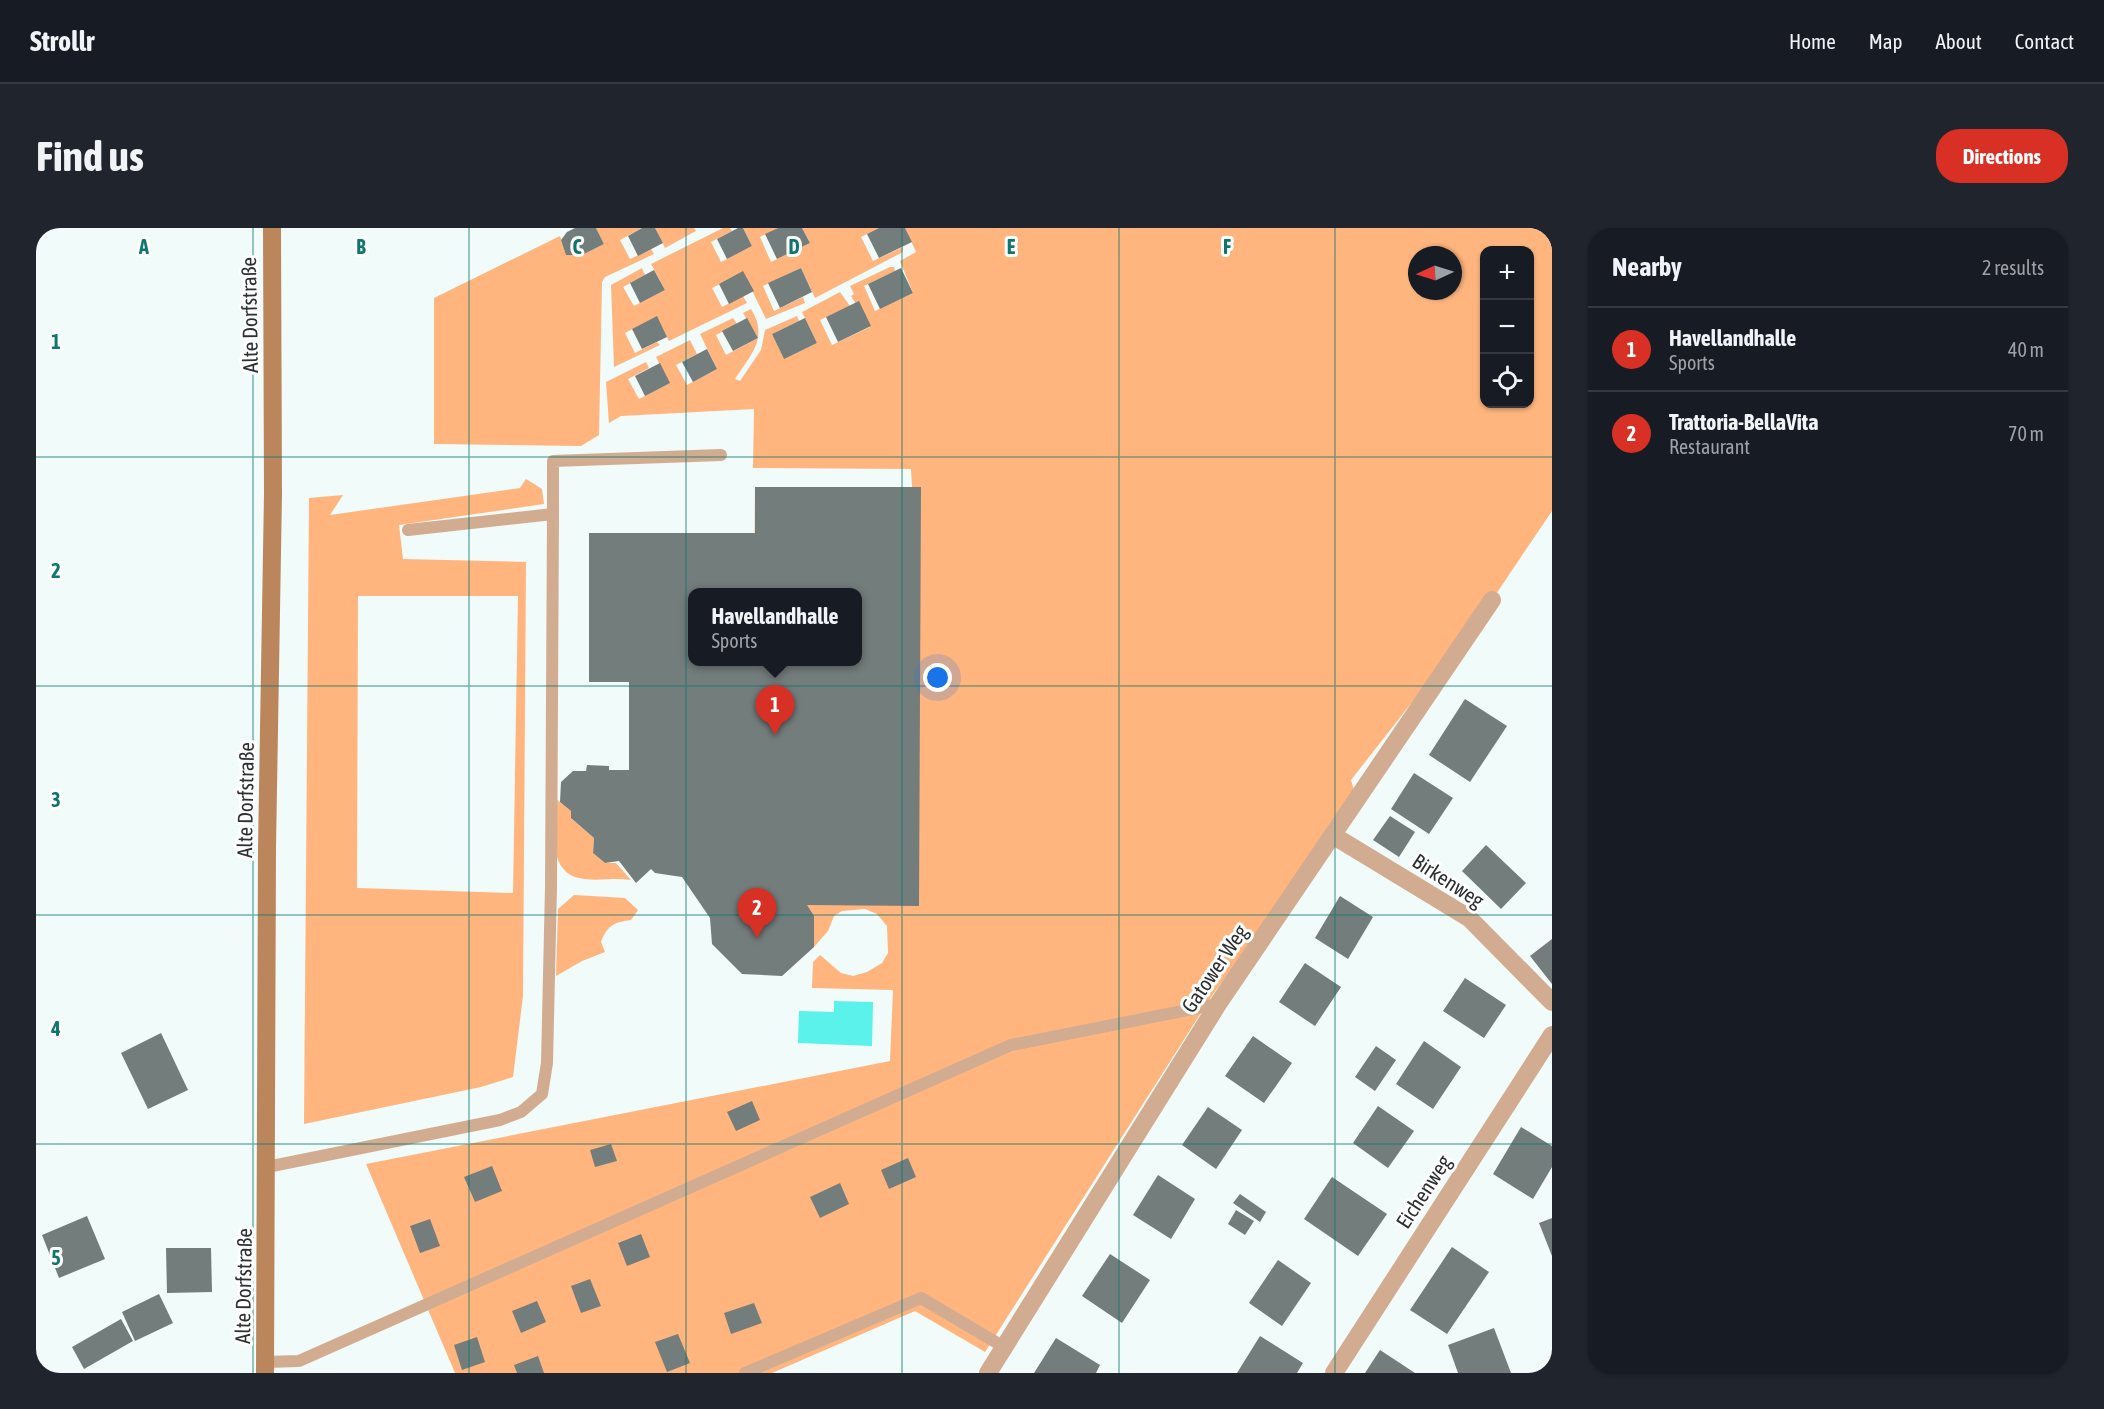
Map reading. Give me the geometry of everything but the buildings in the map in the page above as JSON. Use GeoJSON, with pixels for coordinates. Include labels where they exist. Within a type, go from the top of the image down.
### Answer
{"type":"FeatureCollection","features":[{"type":"Feature","properties":{"kind":"street","name":"Alte Dorfstraße"},"geometry":{"type":"LineString","coordinates":[[265,1368],[267,848],[273,493],[272,228]]}},
{"type":"Feature","properties":{"kind":"street","name":"Gatower Weg"},"geometry":{"type":"LineString","coordinates":[[988,1373],[1218,1004],[1492,600]]}},
{"type":"Feature","properties":{"kind":"street","name":"Birkenweg"},"geometry":{"type":"LineString","coordinates":[[1334,836],[1469,918],[1552,1002]]}},
{"type":"Feature","properties":{"kind":"street","name":"Eichenweg"},"geometry":{"type":"LineString","coordinates":[[1334,1373],[1552,1035]]}},
{"type":"Feature","properties":{"kind":"lane"},"geometry":{"type":"LineString","coordinates":[[267,1167],[500,1120],[521,1112],[542,1094],[547,1063],[551,887],[554,461],[721,455]]}},
{"type":"Feature","properties":{"kind":"lane"},"geometry":{"type":"LineString","coordinates":[[408,530],[553,514]]}},
{"type":"Feature","properties":{"kind":"lane"},"geometry":{"type":"LineString","coordinates":[[265,1368],[299,1361],[1011,1045],[1218,1004]]}},
{"type":"Feature","properties":{"kind":"lane"},"geometry":{"type":"LineString","coordinates":[[745,1373],[921,1298],[1004,1347]]}},
{"type":"Feature","properties":{"kind":"shaded area"},"geometry":{"type":"Polygon","coordinates":[[[596,228],[642,228],[620,240],[630,259],[651,249],[654,254],[605,277],[602,282],[599,435],[581,446],[434,444],[434,298],[560,236],[566,254],[582,255],[604,244],[596,228]]]}},
{"type":"Feature","properties":{"kind":"shaded area"},"geometry":{"type":"Polygon","coordinates":[[[655,228],[694,228],[696,231],[665,248],[655,228]]]}},
{"type":"Feature","properties":{"kind":"shaded area"},"geometry":{"type":"Polygon","coordinates":[[[723,228],[730,228],[732,231],[711,242],[721,262],[752,246],[743,228],[778,228],[760,237],[771,262],[810,243],[802,228],[879,228],[861,237],[873,261],[903,247],[903,252],[815,298],[801,268],[763,286],[774,311],[803,297],[805,303],[766,319],[743,272],[712,288],[722,307],[743,296],[747,303],[669,341],[656,317],[625,333],[635,353],[657,342],[660,345],[614,367],[611,285],[642,268],[645,275],[623,287],[634,306],[665,290],[651,264],[723,228]]]}},
{"type":"Feature","properties":{"kind":"shaded area"},"geometry":{"type":"Polygon","coordinates":[[[905,228],[1552,228],[1552,511],[1492,600],[1351,780],[1357,800],[1334,836],[1213,994],[985,1352],[915,1311],[772,1373],[455,1373],[366,1164],[890,1061],[893,990],[812,988],[813,962],[820,955],[841,973],[853,976],[867,972],[882,963],[888,953],[887,926],[877,914],[865,909],[842,911],[834,916],[828,931],[814,947],[754,817],[754,666],[862,666],[862,588],[754,588],[755,487],[912,487],[911,469],[753,468],[754,409],[621,416],[609,423],[606,382],[646,362],[649,368],[628,379],[639,399],[669,383],[656,357],[690,340],[697,354],[676,365],[687,385],[717,369],[700,334],[733,318],[737,324],[716,335],[726,355],[758,338],[752,354],[735,379],[740,381],[761,350],[765,330],[797,316],[799,321],[772,334],[784,358],[817,343],[802,312],[840,292],[850,306],[820,320],[832,345],[870,327],[851,296],[854,294],[850,286],[894,267],[895,271],[864,286],[875,311],[913,293],[900,261],[916,252],[905,228]]]}},
{"type":"Feature","properties":{"kind":"shaded area"},"geometry":{"type":"Polygon","coordinates":[[[751,309],[756,319],[758,338],[743,313],[751,309]]]}},
{"type":"Feature","properties":{"kind":"shaded area"},"geometry":{"type":"Polygon","coordinates":[[[526,479],[542,489],[544,504],[399,525],[403,559],[526,562],[523,996],[513,1077],[481,1087],[304,1124],[309,498],[343,495],[330,515],[520,488],[526,479]],[[358,596],[357,888],[513,893],[518,596],[358,596]]]}},
{"type":"Feature","properties":{"kind":"shaded area"},"geometry":{"type":"Polygon","coordinates":[[[556,799],[571,811],[571,818],[594,838],[593,853],[605,863],[616,863],[631,880],[591,880],[568,874],[561,866],[555,844],[556,799]]]}},
{"type":"Feature","properties":{"kind":"shaded area"},"geometry":{"type":"Polygon","coordinates":[[[574,895],[625,898],[638,910],[631,920],[620,922],[606,932],[601,942],[605,952],[582,961],[556,976],[558,909],[574,895]]]}},
{"type":"Feature","properties":{"kind":"water"},"geometry":{"type":"Polygon","coordinates":[[[834,1001],[873,1002],[872,1046],[798,1043],[799,1011],[834,1012],[834,1001]]]}},
{"type":"Feature","properties":{"kind":"place","name":"Havellandhalle"},"geometry":{"type":"Point","coordinates":[775,735]}},
{"type":"Feature","properties":{"kind":"place","name":"Trattoria-BellaVita"},"geometry":{"type":"Point","coordinates":[757,938]}}]}
